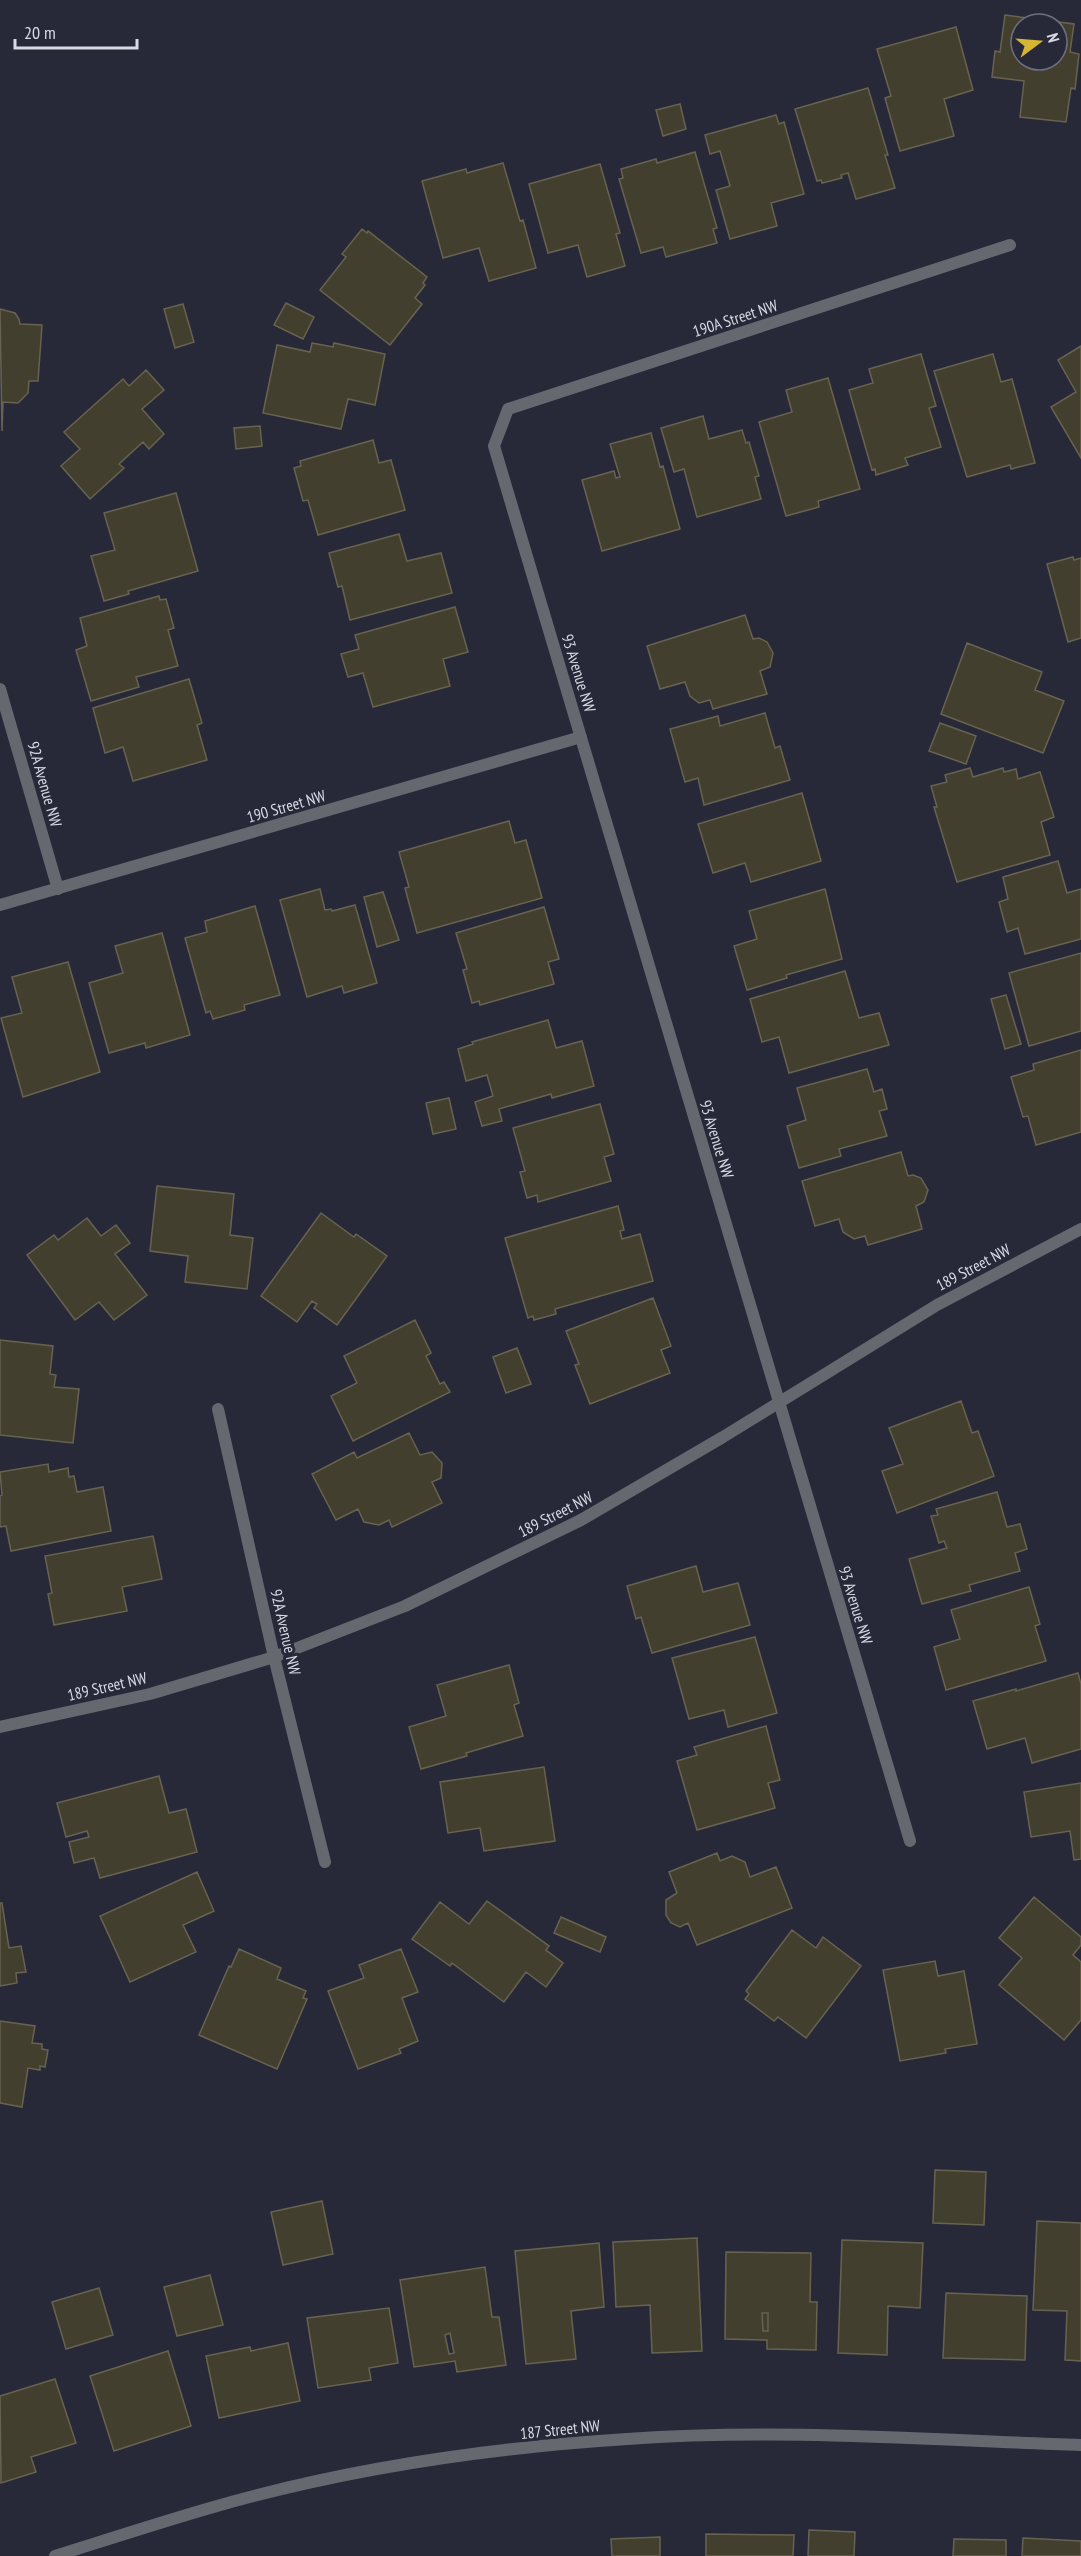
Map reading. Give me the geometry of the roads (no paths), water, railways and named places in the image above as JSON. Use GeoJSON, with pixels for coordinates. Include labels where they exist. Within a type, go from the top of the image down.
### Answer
{"type":"FeatureCollection","features":[{"type":"Feature","properties":{"kind":"street","name":"190A Street NW"},"geometry":{"type":"LineString","coordinates":[[494,446],[508,409],[1010,245]]}},
{"type":"Feature","properties":{"kind":"street","name":"93 Avenue NW"},"geometry":{"type":"LineString","coordinates":[[494,446],[910,1841]]}},
{"type":"Feature","properties":{"kind":"street","name":"92A Avenue NW"},"geometry":{"type":"LineString","coordinates":[[0,689],[58,889]]}},
{"type":"Feature","properties":{"kind":"street","name":"190 Street NW"},"geometry":{"type":"LineString","coordinates":[[0,905],[581,737]]}},
{"type":"Feature","properties":{"kind":"street","name":"189 Street NW"},"geometry":{"type":"LineString","coordinates":[[0,1727],[150,1694],[274,1657],[405,1606],[581,1521],[723,1437],[937,1305],[1081,1229]]}},
{"type":"Feature","properties":{"kind":"street","name":"92A Avenue NW"},"geometry":{"type":"LineString","coordinates":[[218,1409],[274,1657],[325,1862]]}},
{"type":"Feature","properties":{"kind":"street","name":"187 Street NW"},"geometry":{"type":"LineString","coordinates":[[55,2556],[211,2508],[293,2488],[383,2469],[544,2446],[627,2439],[720,2435],[1081,2445]]}}]}
